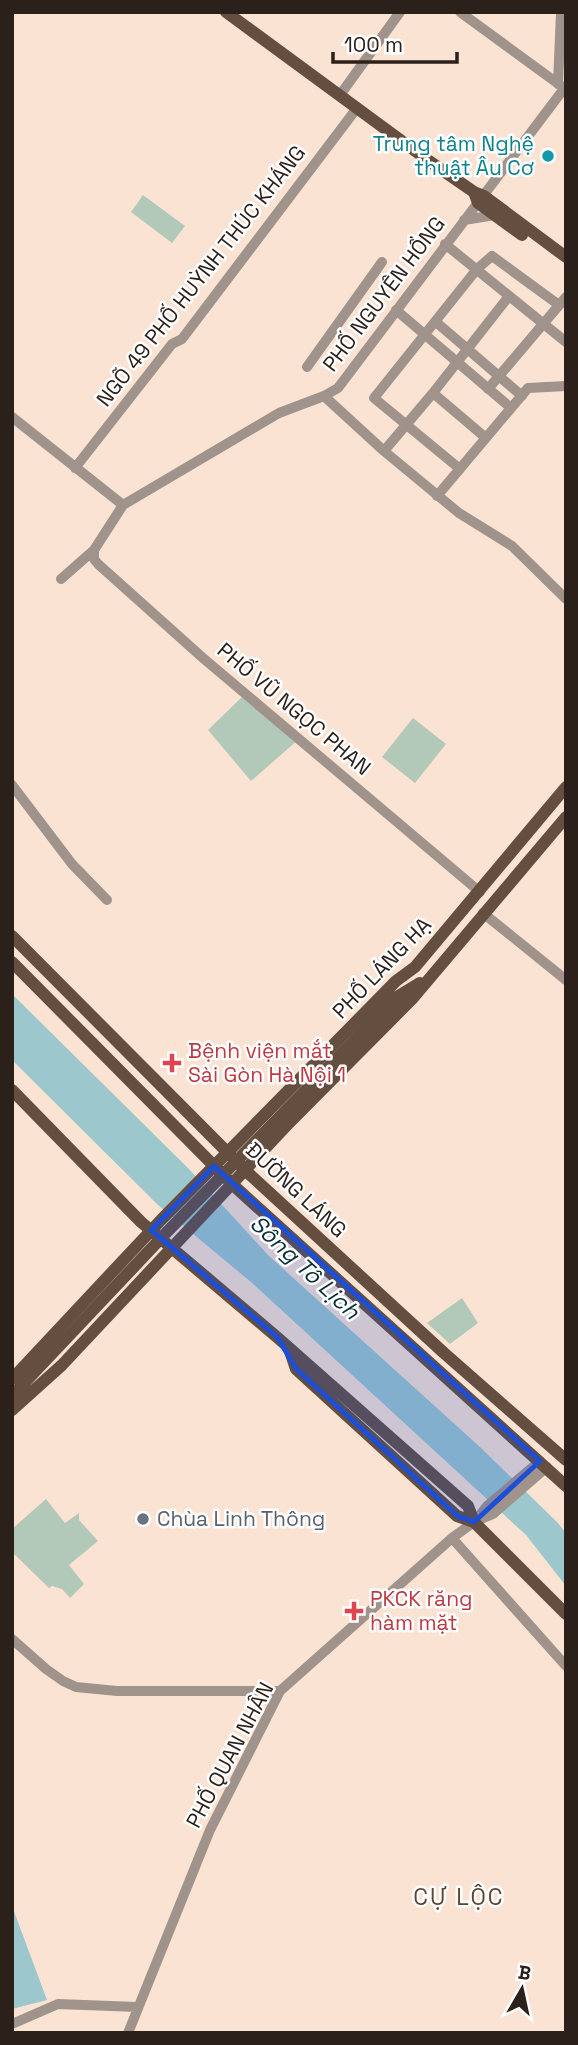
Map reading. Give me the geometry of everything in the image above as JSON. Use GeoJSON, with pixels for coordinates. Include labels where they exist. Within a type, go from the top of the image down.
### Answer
{"type":"FeatureCollection","features":[{"type":"Feature","properties":{"kind":"main road"},"geometry":{"type":"LineString","coordinates":[[226,12],[479,197],[566,257]]}},
{"type":"Feature","properties":{"kind":"main road"},"geometry":{"type":"LineString","coordinates":[[479,197],[495,215],[566,267]]}},
{"type":"Feature","properties":{"kind":"main road","name":"PHỐ LÁNG HẠ"},"geometry":{"type":"LineString","coordinates":[[12,1379],[151,1230],[396,981],[415,967],[566,787]]}},
{"type":"Feature","properties":{"kind":"main road"},"geometry":{"type":"LineString","coordinates":[[553,802],[566,815]]}},
{"type":"Feature","properties":{"kind":"main road","name":"PHỐ LÁNG HẠ"},"geometry":{"type":"LineString","coordinates":[[12,1410],[62,1365],[289,1123],[413,998],[566,815]]}},
{"type":"Feature","properties":{"kind":"main road","name":"ĐƯỜNG LÁNG"},"geometry":{"type":"LineString","coordinates":[[12,936],[246,1171],[566,1460]]}},
{"type":"Feature","properties":{"kind":"main road","name":"ĐƯỜNG LÁNG"},"geometry":{"type":"LineString","coordinates":[[12,962],[233,1185],[462,1391],[539,1468],[566,1486]]}},
{"type":"Feature","properties":{"kind":"main road"},"geometry":{"type":"LineString","coordinates":[[397,998],[415,967]]}},
{"type":"Feature","properties":{"kind":"main road"},"geometry":{"type":"LineString","coordinates":[[12,1396],[164,1235],[397,998],[429,978]]}},
{"type":"Feature","properties":{"kind":"main road"},"geometry":{"type":"LineString","coordinates":[[12,1090],[113,1196],[151,1230],[176,1243],[289,1348],[296,1368],[457,1516],[474,1522],[566,1614]]}},
{"type":"Feature","properties":{"kind":"main road"},"geometry":{"type":"LineString","coordinates":[[274,1107],[289,1123]]}},
{"type":"Feature","properties":{"kind":"main road"},"geometry":{"type":"LineString","coordinates":[[113,1271],[132,1289]]}},
{"type":"Feature","properties":{"kind":"main road"},"geometry":{"type":"LineString","coordinates":[[462,1391],[474,1379]]}},
{"type":"Feature","properties":{"kind":"street"},"geometry":{"type":"LineString","coordinates":[[340,95],[400,12]]}},
{"type":"Feature","properties":{"kind":"street"},"geometry":{"type":"LineString","coordinates":[[460,12],[562,86]]}},
{"type":"Feature","properties":{"kind":"street"},"geometry":{"type":"LineString","coordinates":[[561,12],[562,86]]}},
{"type":"Feature","properties":{"kind":"street","name":"PHỐ NGUYÊN HỒNG"},"geometry":{"type":"LineString","coordinates":[[61,579],[94,550],[122,505],[279,413],[338,388],[562,86]]}},
{"type":"Feature","properties":{"kind":"street","name":"NGÕ 49 PHỐ HUỲNH THÚC KHÁNG"},"geometry":{"type":"LineString","coordinates":[[75,468],[172,344],[182,339],[357,108]]}},
{"type":"Feature","properties":{"kind":"street"},"geometry":{"type":"LineString","coordinates":[[464,220],[495,215]]}},
{"type":"Feature","properties":{"kind":"street"},"geometry":{"type":"LineString","coordinates":[[445,244],[566,342]]}},
{"type":"Feature","properties":{"kind":"street"},"geometry":{"type":"LineString","coordinates":[[460,469],[374,398],[477,269],[492,256],[563,301],[488,388]]}},
{"type":"Feature","properties":{"kind":"street"},"geometry":{"type":"LineString","coordinates":[[307,367],[382,262]]}},
{"type":"Feature","properties":{"kind":"street"},"geometry":{"type":"LineString","coordinates":[[384,452],[509,296]]}},
{"type":"Feature","properties":{"kind":"street"},"geometry":{"type":"LineString","coordinates":[[396,310],[511,408]]}},
{"type":"Feature","properties":{"kind":"street"},"geometry":{"type":"LineString","coordinates":[[436,322],[522,396]]}},
{"type":"Feature","properties":{"kind":"street"},"geometry":{"type":"LineString","coordinates":[[438,496],[528,388],[566,386]]}},
{"type":"Feature","properties":{"kind":"street"},"geometry":{"type":"LineString","coordinates":[[433,393],[486,438]]}},
{"type":"Feature","properties":{"kind":"street"},"geometry":{"type":"LineString","coordinates":[[324,396],[384,452],[458,513],[512,547],[566,599]]}},
{"type":"Feature","properties":{"kind":"street"},"geometry":{"type":"LineString","coordinates":[[12,417],[122,505]]}},
{"type":"Feature","properties":{"kind":"street","name":"PHỐ VŨ NGỌC PHAN"},"geometry":{"type":"LineString","coordinates":[[94,550],[94,559],[98,564],[142,603],[480,892]]}},
{"type":"Feature","properties":{"kind":"street"},"geometry":{"type":"LineString","coordinates":[[12,785],[72,864],[107,900]]}},
{"type":"Feature","properties":{"kind":"street"},"geometry":{"type":"LineString","coordinates":[[483,913],[566,980]]}},
{"type":"Feature","properties":{"kind":"street","name":"PHỐ QUAN NHÂN"},"geometry":{"type":"LineString","coordinates":[[128,2033],[210,1830],[280,1691],[452,1538],[539,1468]]}},
{"type":"Feature","properties":{"kind":"street"},"geometry":{"type":"LineString","coordinates":[[452,1538],[566,1666]]}},
{"type":"Feature","properties":{"kind":"street"},"geometry":{"type":"LineString","coordinates":[[12,1639],[46,1669],[76,1687],[117,1691],[280,1691]]}},
{"type":"Feature","properties":{"kind":"street"},"geometry":{"type":"LineString","coordinates":[[12,2024],[58,2004],[137,2007]]}},
{"type":"Feature","properties":{"kind":"highlighted area"},"geometry":{"type":"Polygon","coordinates":[[[214,1166],[540,1461],[474,1522],[457,1516],[296,1369],[278,1338],[151,1230],[214,1166]]]}},
{"type":"Feature","properties":{"kind":"green space"},"geometry":{"type":"Polygon","coordinates":[[[143,195],[185,226],[172,243],[131,212],[143,195]]]}},
{"type":"Feature","properties":{"kind":"green space"},"geometry":{"type":"Polygon","coordinates":[[[242,697],[298,740],[251,781],[208,730],[242,697]]]}},
{"type":"Feature","properties":{"kind":"green space"},"geometry":{"type":"Polygon","coordinates":[[[413,718],[446,744],[415,783],[382,757],[413,718]]]}},
{"type":"Feature","properties":{"kind":"green space"},"geometry":{"type":"Polygon","coordinates":[[[462,1298],[478,1323],[450,1344],[427,1323],[462,1298]]]}},
{"type":"Feature","properties":{"kind":"green space"},"geometry":{"type":"Polygon","coordinates":[[[46,1499],[65,1523],[79,1513],[79,1520],[98,1541],[69,1565],[84,1584],[70,1598],[62,1589],[52,1586],[49,1588],[12,1552],[12,1529],[46,1499]]]}},
{"type":"Feature","properties":{"kind":"water"},"geometry":{"type":"Polygon","coordinates":[[[12,994],[189,1169],[269,1256],[480,1447],[557,1522],[566,1533],[566,1586],[526,1535],[251,1282],[158,1205],[12,1060],[12,994]]]}},
{"type":"Feature","properties":{"kind":"water"},"geometry":{"type":"Polygon","coordinates":[[[12,1906],[47,2000],[12,2009],[12,1906]]]}},
{"type":"Feature","properties":{"kind":"place","name":"Trung tâm Nghệ thuật Âu Cơ"},"geometry":{"type":"Point","coordinates":[548,156]}},
{"type":"Feature","properties":{"kind":"place","name":"Bệnh viện mắt Sài Gòn Hà Nội 1"},"geometry":{"type":"Point","coordinates":[172,1063]}},
{"type":"Feature","properties":{"kind":"place","name":"Chùa Linh Thông"},"geometry":{"type":"Point","coordinates":[143,1519]}},
{"type":"Feature","properties":{"kind":"place","name":"PKCK răng hàm mặt"},"geometry":{"type":"Point","coordinates":[354,1611]}},
{"type":"Feature","properties":{"kind":"district","name":"CỰ LỘC"},"geometry":{"type":"Point","coordinates":[459,1897]}},
{"type":"Feature","properties":{"kind":"water label","name":"Sông Tô Lịch"},"geometry":{"type":"Point","coordinates":[305,1267]}}]}
